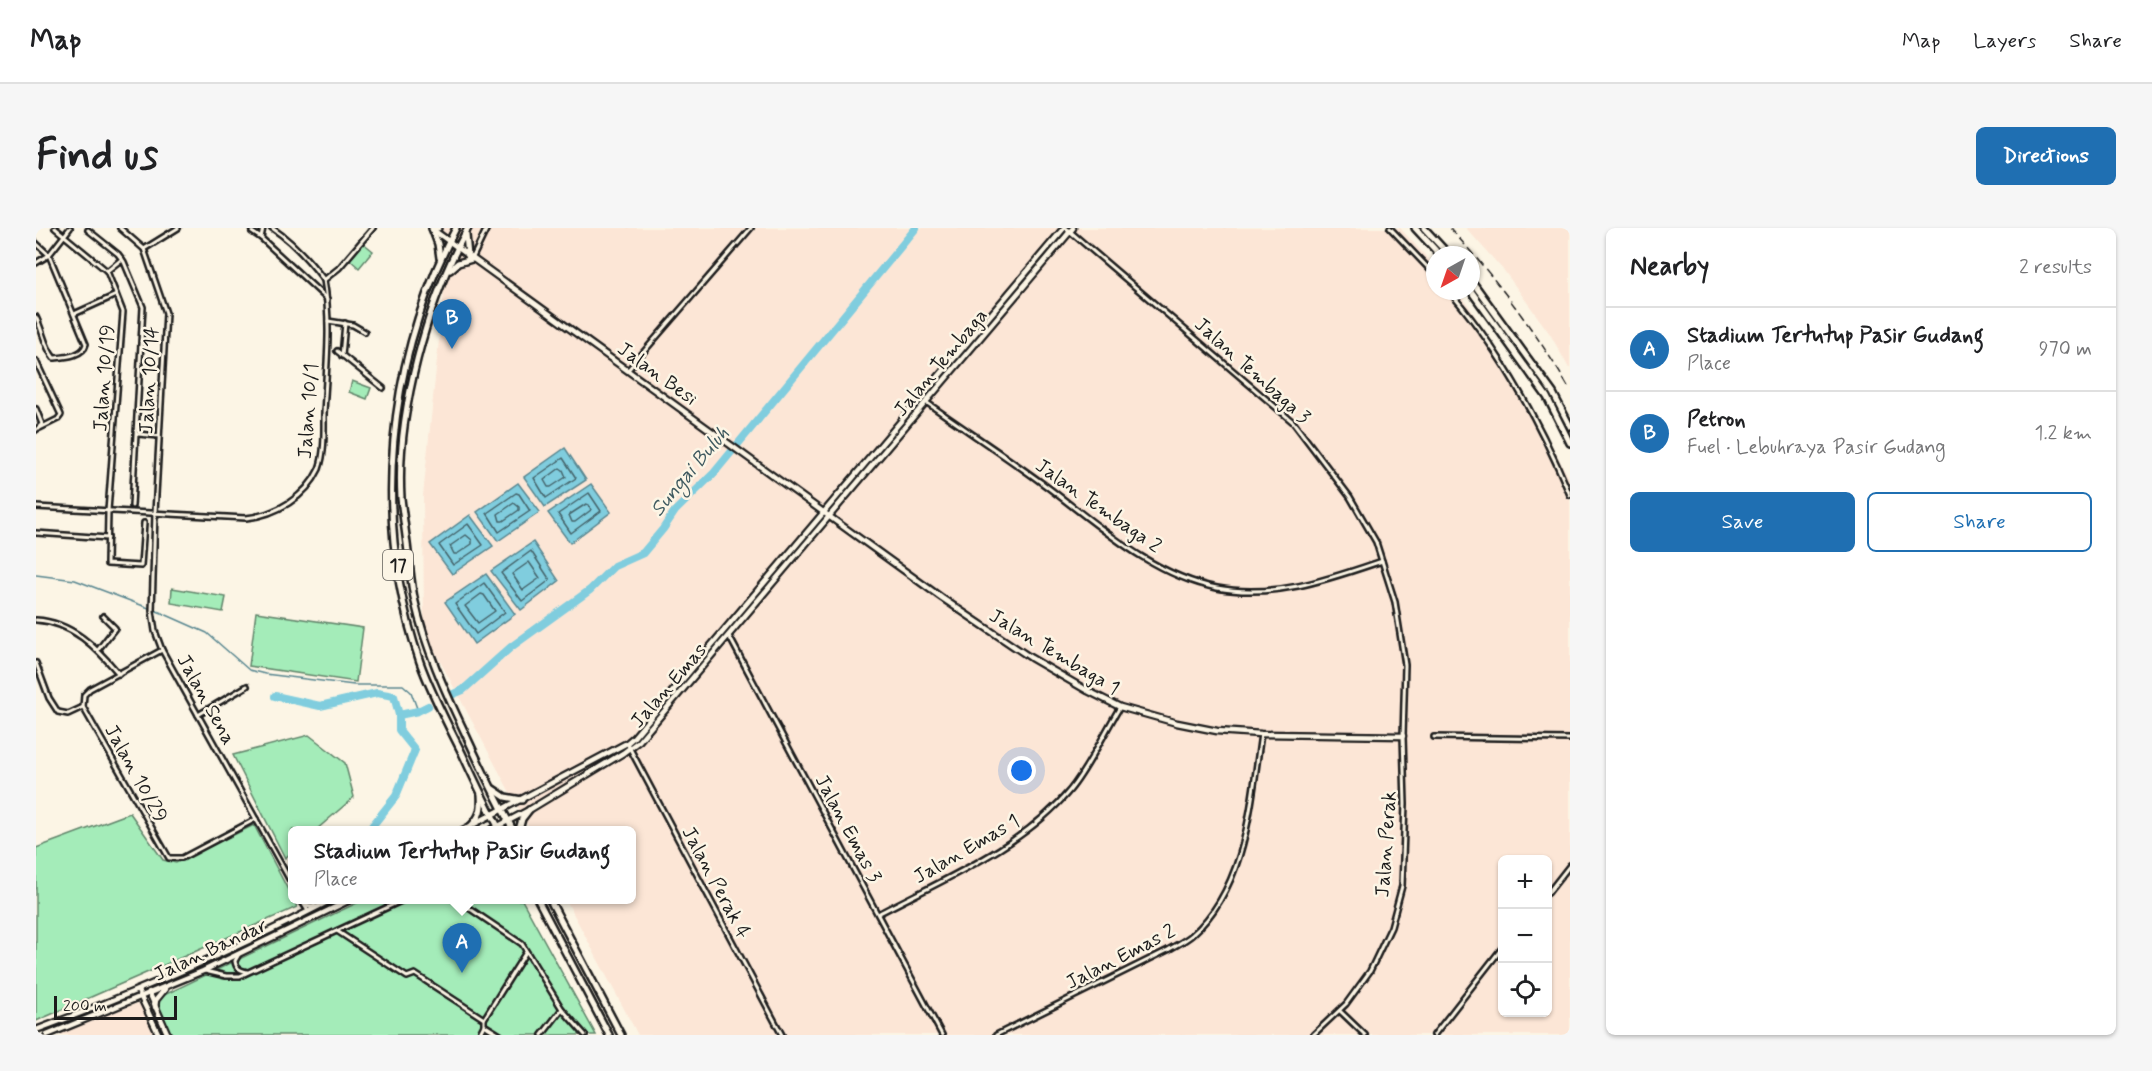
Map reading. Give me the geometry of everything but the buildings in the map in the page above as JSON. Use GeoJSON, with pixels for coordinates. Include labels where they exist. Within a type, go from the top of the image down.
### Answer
{"type":"FeatureCollection","features":[{"type":"Feature","properties":{"kind":"main road"},"geometry":{"type":"LineString","coordinates":[[438,228],[432,228],[439,248],[440,260]]}},
{"type":"Feature","properties":{"kind":"main road","name":"Jalan Besi"},"geometry":{"type":"LineString","coordinates":[[432,228],[831,516]]}},
{"type":"Feature","properties":{"kind":"main road","name":"17"},"geometry":{"type":"LineString","coordinates":[[456,228],[420,309],[401,381],[393,468],[394,530],[404,601],[420,661],[432,693],[497,826]]}},
{"type":"Feature","properties":{"kind":"main road"},"geometry":{"type":"LineString","coordinates":[[1415,228],[1432,246]]}},
{"type":"Feature","properties":{"kind":"main road"},"geometry":{"type":"LineString","coordinates":[[1424,228],[1441,246]]}},
{"type":"Feature","properties":{"kind":"main road"},"geometry":{"type":"LineString","coordinates":[[448,272],[455,265],[470,257],[466,243],[468,229]]}},
{"type":"Feature","properties":{"kind":"main road","name":"17"},"geometry":{"type":"LineString","coordinates":[[468,229],[457,248],[431,314],[411,385],[404,437],[401,497],[414,601],[429,648],[444,689],[489,786],[510,826]]}},
{"type":"Feature","properties":{"kind":"main road","name":"Jalan Tembaga"},"geometry":{"type":"LineString","coordinates":[[824,511],[1069,229]]}},
{"type":"Feature","properties":{"kind":"main road","name":"Jalan Tembaga"},"geometry":{"type":"LineString","coordinates":[[831,516],[1069,229]]}},
{"type":"Feature","properties":{"kind":"main road"},"geometry":{"type":"LineString","coordinates":[[1480,292],[1553,393],[1570,426]]}},
{"type":"Feature","properties":{"kind":"main road"},"geometry":{"type":"LineString","coordinates":[[1477,300],[1547,397],[1570,443]]}},
{"type":"Feature","properties":{"kind":"main road","name":"Jalan Emas"},"geometry":{"type":"LineString","coordinates":[[502,810],[627,743],[634,737],[824,511]]}},
{"type":"Feature","properties":{"kind":"main road","name":"Jalan Emas"},"geometry":{"type":"LineString","coordinates":[[502,826],[630,749],[657,722],[831,516]]}},
{"type":"Feature","properties":{"kind":"main road","name":"Jalan Tembaga 1"},"geometry":{"type":"LineString","coordinates":[[831,516],[1001,639],[1119,707],[1217,731],[1261,734],[1403,736]]}},
{"type":"Feature","properties":{"kind":"main road"},"geometry":{"type":"LineString","coordinates":[[489,786],[505,797],[522,800]]}},
{"type":"Feature","properties":{"kind":"main road"},"geometry":{"type":"LineString","coordinates":[[471,826],[481,812],[481,792]]}},
{"type":"Feature","properties":{"kind":"main road"},"geometry":{"type":"LineString","coordinates":[[472,826],[502,810]]}},
{"type":"Feature","properties":{"kind":"main road"},"geometry":{"type":"LineString","coordinates":[[520,826],[522,819],[529,810]]}},
{"type":"Feature","properties":{"kind":"main road"},"geometry":{"type":"LineString","coordinates":[[306,904],[309,906],[321,904]]}},
{"type":"Feature","properties":{"kind":"main road","name":"Jalan Bandar"},"geometry":{"type":"LineString","coordinates":[[36,1030],[138,991],[321,904]]}},
{"type":"Feature","properties":{"kind":"main road","name":"Jalan Bandar"},"geometry":{"type":"LineString","coordinates":[[47,1035],[203,971],[342,904]]}},
{"type":"Feature","properties":{"kind":"main road"},"geometry":{"type":"LineString","coordinates":[[540,904],[609,1035]]}},
{"type":"Feature","properties":{"kind":"main road"},"geometry":{"type":"LineString","coordinates":[[552,904],[621,1035]]}},
{"type":"Feature","properties":{"kind":"main road"},"geometry":{"type":"LineString","coordinates":[[297,926],[307,917],[308,911],[312,914],[325,912]]}},
{"type":"Feature","properties":{"kind":"main road"},"geometry":{"type":"LineString","coordinates":[[146,987],[168,1035]]}},
{"type":"Feature","properties":{"kind":"main road"},"geometry":{"type":"LineString","coordinates":[[155,1007],[156,1000],[167,987]]}},
{"type":"Feature","properties":{"kind":"main road"},"geometry":{"type":"LineString","coordinates":[[138,991],[159,1035]]}},
{"type":"Feature","properties":{"kind":"street","name":"Jalan 10/19"},"geometry":{"type":"LineString","coordinates":[[55,228],[107,271],[123,312],[108,511],[107,564],[139,567],[142,563],[144,523]]}},
{"type":"Feature","properties":{"kind":"street"},"geometry":{"type":"LineString","coordinates":[[36,263],[49,255],[70,228]]}},
{"type":"Feature","properties":{"kind":"street","name":"Jalan 10/14"},"geometry":{"type":"LineString","coordinates":[[120,228],[144,249],[166,313],[155,513]]}},
{"type":"Feature","properties":{"kind":"street"},"geometry":{"type":"LineString","coordinates":[[144,249],[178,228]]}},
{"type":"Feature","properties":{"kind":"street"},"geometry":{"type":"LineString","coordinates":[[261,238],[263,228]]}},
{"type":"Feature","properties":{"kind":"street","name":"Jalan 10/1"},"geometry":{"type":"LineString","coordinates":[[36,507],[224,518],[257,517],[281,508],[307,487],[321,462],[328,321],[327,299],[324,280],[304,254],[272,228]]}},
{"type":"Feature","properties":{"kind":"street"},"geometry":{"type":"LineString","coordinates":[[324,280],[339,268],[373,228]]}},
{"type":"Feature","properties":{"kind":"street"},"geometry":{"type":"LineString","coordinates":[[470,257],[487,228]]}},
{"type":"Feature","properties":{"kind":"street"},"geometry":{"type":"LineString","coordinates":[[628,370],[751,228]]}},
{"type":"Feature","properties":{"kind":"street"},"geometry":{"type":"LineString","coordinates":[[1390,228],[1426,266]]}},
{"type":"Feature","properties":{"kind":"street","name":"Jalan Tembaga 3"},"geometry":{"type":"LineString","coordinates":[[1069,229],[1293,422],[1350,497],[1376,542],[1395,602],[1405,665],[1403,736]]}},
{"type":"Feature","properties":{"kind":"street"},"geometry":{"type":"LineString","coordinates":[[88,230],[122,259],[143,307],[138,434],[132,506]]}},
{"type":"Feature","properties":{"kind":"street"},"geometry":{"type":"LineString","coordinates":[[252,231],[327,299]]}},
{"type":"Feature","properties":{"kind":"street"},"geometry":{"type":"LineString","coordinates":[[36,243],[49,255],[87,344],[86,348],[81,352],[54,358],[44,341],[36,317]]}},
{"type":"Feature","properties":{"kind":"street"},"geometry":{"type":"LineString","coordinates":[[107,271],[122,259]]}},
{"type":"Feature","properties":{"kind":"street"},"geometry":{"type":"LineString","coordinates":[[74,314],[116,295]]}},
{"type":"Feature","properties":{"kind":"street"},"geometry":{"type":"LineString","coordinates":[[1456,300],[1506,371],[1550,449],[1570,495]]}},
{"type":"Feature","properties":{"kind":"street"},"geometry":{"type":"LineString","coordinates":[[328,321],[345,323],[365,332]]}},
{"type":"Feature","properties":{"kind":"street"},"geometry":{"type":"LineString","coordinates":[[342,356],[345,323]]}},
{"type":"Feature","properties":{"kind":"street"},"geometry":{"type":"LineString","coordinates":[[337,351],[383,388]]}},
{"type":"Feature","properties":{"kind":"street"},"geometry":{"type":"LineString","coordinates":[[36,361],[61,415],[58,419],[38,429]]}},
{"type":"Feature","properties":{"kind":"street","name":"Jalan Tembaga 2"},"geometry":{"type":"LineString","coordinates":[[920,398],[1039,481],[1130,549],[1162,568],[1191,581],[1217,588],[1240,590],[1292,588],[1329,579],[1382,561]]}},
{"type":"Feature","properties":{"kind":"street"},"geometry":{"type":"LineString","coordinates":[[36,408],[42,422],[38,429]]}},
{"type":"Feature","properties":{"kind":"street"},"geometry":{"type":"LineString","coordinates":[[138,434],[159,436]]}},
{"type":"Feature","properties":{"kind":"street","name":"Jalan Sena"},"geometry":{"type":"LineString","coordinates":[[155,513],[152,611],[155,631],[162,650],[288,877]]}},
{"type":"Feature","properties":{"kind":"street"},"geometry":{"type":"LineString","coordinates":[[36,533],[108,538]]}},
{"type":"Feature","properties":{"kind":"street"},"geometry":{"type":"LineString","coordinates":[[98,650],[115,628],[103,616]]}},
{"type":"Feature","properties":{"kind":"street"},"geometry":{"type":"LineString","coordinates":[[36,620],[59,624],[86,640],[98,650],[118,674]]}},
{"type":"Feature","properties":{"kind":"street","name":"Jalan Emas 3"},"geometry":{"type":"LineString","coordinates":[[729,636],[942,1035]]}},
{"type":"Feature","properties":{"kind":"street"},"geometry":{"type":"LineString","coordinates":[[36,663],[55,709],[64,715],[83,707],[86,692],[162,650]]}},
{"type":"Feature","properties":{"kind":"street"},"geometry":{"type":"LineString","coordinates":[[198,715],[247,686]]}},
{"type":"Feature","properties":{"kind":"street","name":"Jalan 10/29"},"geometry":{"type":"LineString","coordinates":[[83,707],[169,858],[182,858],[256,819]]}},
{"type":"Feature","properties":{"kind":"street","name":"Jalan Emas 1"},"geometry":{"type":"LineString","coordinates":[[878,914],[1027,832],[1071,789],[1119,707]]}},
{"type":"Feature","properties":{"kind":"street","name":"Jalan Emas 2"},"geometry":{"type":"LineString","coordinates":[[996,1035],[1168,950],[1184,941],[1200,926],[1226,888],[1239,859],[1251,804],[1261,734]]}},
{"type":"Feature","properties":{"kind":"street","name":"Jalan Perak"},"geometry":{"type":"LineString","coordinates":[[1314,1035],[1340,1011],[1375,962],[1391,927],[1402,886],[1405,804],[1403,736]]}},
{"type":"Feature","properties":{"kind":"street"},"geometry":{"type":"LineString","coordinates":[[1434,737],[1570,739]]}},
{"type":"Feature","properties":{"kind":"street","name":"Jalan Perak 4"},"geometry":{"type":"LineString","coordinates":[[627,743],[782,1035]]}},
{"type":"Feature","properties":{"kind":"street"},"geometry":{"type":"LineString","coordinates":[[1552,887],[1570,865]]}},
{"type":"Feature","properties":{"kind":"street"},"geometry":{"type":"LineString","coordinates":[[304,904],[308,911]]}},
{"type":"Feature","properties":{"kind":"street"},"geometry":{"type":"LineString","coordinates":[[203,971],[233,977],[249,972],[394,904]]}},
{"type":"Feature","properties":{"kind":"street"},"geometry":{"type":"LineString","coordinates":[[463,904],[521,942],[562,1009],[585,1035]]}},
{"type":"Feature","properties":{"kind":"street"},"geometry":{"type":"LineString","coordinates":[[337,930],[407,977],[415,974],[484,1019]]}},
{"type":"Feature","properties":{"kind":"street"},"geometry":{"type":"LineString","coordinates":[[478,1035],[484,1025],[484,1019],[527,951]]}},
{"type":"Feature","properties":{"kind":"street"},"geometry":{"type":"LineString","coordinates":[[241,952],[236,959],[236,966],[240,970],[249,972]]}},
{"type":"Feature","properties":{"kind":"street"},"geometry":{"type":"LineString","coordinates":[[1434,1035],[1498,954]]}},
{"type":"Feature","properties":{"kind":"street"},"geometry":{"type":"LineString","coordinates":[[542,1035],[562,1009]]}},
{"type":"Feature","properties":{"kind":"street"},"geometry":{"type":"LineString","coordinates":[[1340,1011],[1365,1035]]}},
{"type":"Feature","properties":{"kind":"street"},"geometry":{"type":"LineString","coordinates":[[484,1025],[500,1035]]}},
{"type":"Feature","properties":{"kind":"shaded area"},"geometry":{"type":"Polygon","coordinates":[[[432,228],[1400,228],[1426,256],[1426,300],[1464,300],[1467,303],[1525,394],[1570,480],[1570,1035],[638,1035],[568,904],[636,904],[636,826],[528,826],[424,631],[423,496],[449,242],[432,228]]]}},
{"type":"Feature","properties":{"kind":"shaded area"},"geometry":{"type":"Polygon","coordinates":[[[1466,228],[1570,228],[1570,370],[1550,334],[1505,272],[1466,228]]]}},
{"type":"Feature","properties":{"kind":"shaded area"},"geometry":{"type":"Polygon","coordinates":[[[138,1003],[144,1005],[157,1035],[57,1035],[138,1003]]]}},
{"type":"Feature","properties":{"kind":"green space"},"geometry":{"type":"Polygon","coordinates":[[[362,242],[373,251],[359,268],[348,258],[362,242]]]}},
{"type":"Feature","properties":{"kind":"green space"},"geometry":{"type":"Polygon","coordinates":[[[352,381],[371,388],[367,399],[349,392],[352,381]]]}},
{"type":"Feature","properties":{"kind":"green space"},"geometry":{"type":"Polygon","coordinates":[[[172,588],[226,597],[223,612],[171,603],[172,588]]]}},
{"type":"Feature","properties":{"kind":"green space"},"geometry":{"type":"Polygon","coordinates":[[[256,612],[363,628],[356,682],[249,666],[256,612]]]}},
{"type":"Feature","properties":{"kind":"green space"},"geometry":{"type":"Polygon","coordinates":[[[309,735],[345,763],[354,797],[321,826],[288,826],[288,855],[285,858],[233,755],[309,735]]]}},
{"type":"Feature","properties":{"kind":"green space"},"geometry":{"type":"Polygon","coordinates":[[[130,813],[163,860],[176,863],[254,825],[288,890],[288,904],[295,904],[297,907],[36,1021],[36,848],[130,813]]]}},
{"type":"Feature","properties":{"kind":"green space"},"geometry":{"type":"Polygon","coordinates":[[[355,904],[524,904],[596,1035],[171,1035],[157,1005],[162,996],[355,904]]]}},
{"type":"Feature","properties":{"kind":"water"},"geometry":{"type":"Polygon","coordinates":[[[565,448],[586,480],[545,507],[524,477],[565,448]]]}},
{"type":"Feature","properties":{"kind":"water"},"geometry":{"type":"Polygon","coordinates":[[[518,483],[540,512],[498,541],[477,512],[518,483]]]}},
{"type":"Feature","properties":{"kind":"water"},"geometry":{"type":"Polygon","coordinates":[[[591,484],[611,512],[570,543],[548,513],[591,484]]]}},
{"type":"Feature","properties":{"kind":"water"},"geometry":{"type":"Polygon","coordinates":[[[470,515],[493,546],[452,574],[430,544],[470,515]]]}},
{"type":"Feature","properties":{"kind":"water"},"geometry":{"type":"Polygon","coordinates":[[[533,542],[559,581],[521,610],[491,571],[533,542]]]}},
{"type":"Feature","properties":{"kind":"water"},"geometry":{"type":"Polygon","coordinates":[[[486,574],[515,614],[474,644],[445,602],[486,574]]]}},
{"type":"Feature","properties":{"kind":"waterway","name":"Sungai Buluh"},"geometry":{"type":"LineString","coordinates":[[451,695],[463,690],[511,647],[590,590],[614,566],[643,553],[675,511],[714,473],[916,228]]}},
{"type":"Feature","properties":{"kind":"waterway"},"geometry":{"type":"LineString","coordinates":[[36,575],[75,580],[207,633],[249,670],[354,685],[403,685],[411,692],[418,711]]}},
{"type":"Feature","properties":{"kind":"waterway"},"geometry":{"type":"LineString","coordinates":[[275,696],[320,706],[377,693],[394,696],[399,715]]}},
{"type":"Feature","properties":{"kind":"waterway","name":"Sungai Buluh"},"geometry":{"type":"LineString","coordinates":[[372,826],[396,796],[415,750],[399,730],[399,715],[418,711],[428,706]]}},
{"type":"Feature","properties":{"kind":"railway"},"geometry":{"type":"LineString","coordinates":[[1450,228],[1514,306],[1570,390]]}},
{"type":"Feature","properties":{"kind":"place","name":"Petron"},"geometry":{"type":"Point","coordinates":[452,349]}},
{"type":"Feature","properties":{"kind":"place","name":"Stadium Tertutup Pasir Gudang"},"geometry":{"type":"Point","coordinates":[462,973]}}]}
